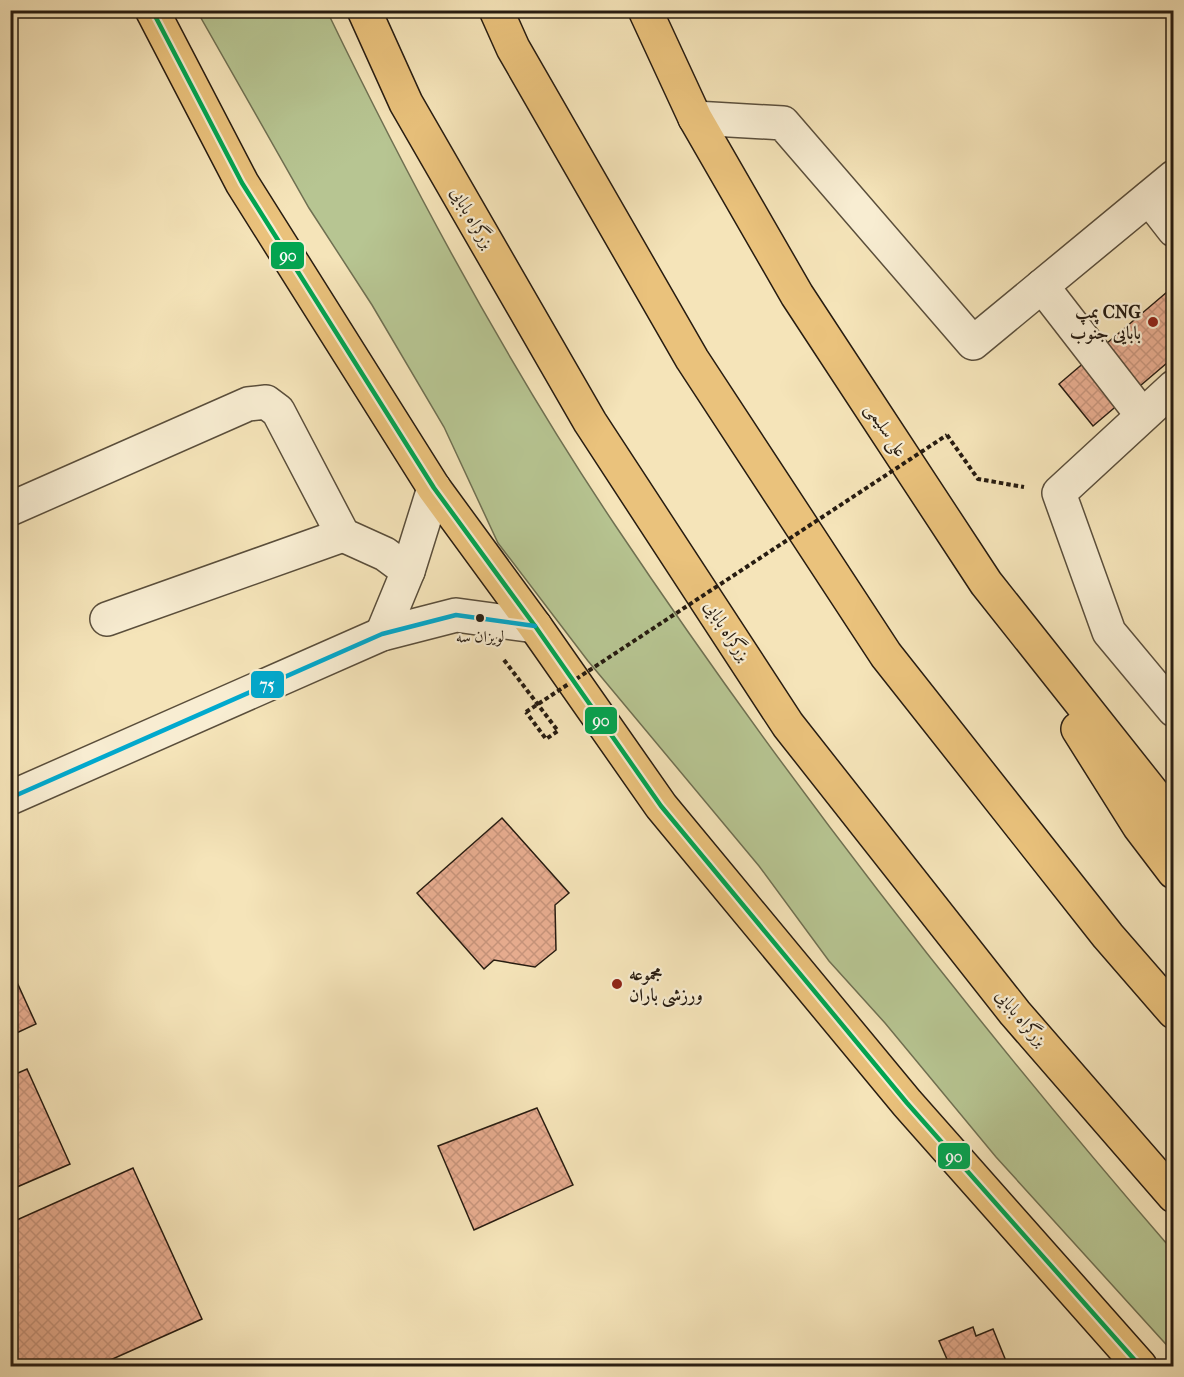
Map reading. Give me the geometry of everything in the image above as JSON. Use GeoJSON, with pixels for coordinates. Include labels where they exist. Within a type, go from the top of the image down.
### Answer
{"type":"FeatureCollection","features":[{"type":"Feature","properties":{"kind":"main road"},"geometry":{"type":"LineString","coordinates":[[152,10],[242,183],[434,488],[535,626],[661,806],[907,1103],[1140,1366]]}},
{"type":"Feature","properties":{"kind":"main road","name":"بزرگراه بابایی"},"geometry":{"type":"LineString","coordinates":[[364,10],[406,103],[590,422],[788,724],[1015,1012],[1173,1196]]}},
{"type":"Feature","properties":{"kind":"main road"},"geometry":{"type":"LineString","coordinates":[[496,10],[513,48],[692,359],[886,655],[1108,936],[1173,1012]]}},
{"type":"Feature","properties":{"kind":"main road","name":"علی سلیمی"},"geometry":{"type":"LineString","coordinates":[[645,10],[696,118],[798,295],[986,583],[1173,820]]}},
{"type":"Feature","properties":{"kind":"main road"},"geometry":{"type":"LineString","coordinates":[[986,583],[1139,826],[1173,872]]}},
{"type":"Feature","properties":{"kind":"street"},"geometry":{"type":"LineString","coordinates":[[696,118],[783,123],[974,343],[1173,177]]}},
{"type":"Feature","properties":{"kind":"street"},"geometry":{"type":"LineString","coordinates":[[1149,198],[1173,230]]}},
{"type":"Feature","properties":{"kind":"street"},"geometry":{"type":"LineString","coordinates":[[1042,286],[1142,415]]}},
{"type":"Feature","properties":{"kind":"street"},"geometry":{"type":"LineString","coordinates":[[1173,387],[1059,493],[1109,632],[1173,710]]}},
{"type":"Feature","properties":{"kind":"street"},"geometry":{"type":"LineString","coordinates":[[10,509],[248,404],[266,402],[278,411],[343,535],[385,554],[408,571]]}},
{"type":"Feature","properties":{"kind":"street"},"geometry":{"type":"LineString","coordinates":[[382,634],[408,571],[434,488]]}},
{"type":"Feature","properties":{"kind":"street"},"geometry":{"type":"LineString","coordinates":[[107,619],[343,535]]}},
{"type":"Feature","properties":{"kind":"street"},"geometry":{"type":"LineString","coordinates":[[10,798],[382,634],[456,615],[535,626]]}},
{"type":"Feature","properties":{"kind":"path"},"geometry":{"type":"LineString","coordinates":[[471,617],[558,731],[546,739],[526,712],[947,435],[978,479],[1059,493]]}},
{"type":"Feature","properties":{"kind":"green space"},"geometry":{"type":"Polygon","coordinates":[[[197,11],[327,11],[462,273],[536,401],[615,525],[746,713],[883,897],[1025,1076],[1173,1251],[1173,1352],[996,1157],[885,1023],[829,961],[759,866],[588,661],[498,543],[444,427],[372,305],[309,208],[197,11]]]}},
{"type":"Feature","properties":{"kind":"building","name":"پمپ CNG بابایی جنوب"},"geometry":{"type":"Polygon","coordinates":[[[1174,286],[1174,357],[1093,426],[1059,384],[1174,286]]]}},
{"type":"Feature","properties":{"kind":"building"},"geometry":{"type":"Polygon","coordinates":[[[502,818],[569,893],[555,905],[556,950],[535,967],[494,960],[484,969],[417,893],[502,818]]]}},
{"type":"Feature","properties":{"kind":"building"},"geometry":{"type":"Polygon","coordinates":[[[10,967],[36,1024],[10,1036],[10,967]]]}},
{"type":"Feature","properties":{"kind":"building"},"geometry":{"type":"Polygon","coordinates":[[[10,1055],[18,1073],[27,1069],[70,1164],[10,1190],[10,1055]]]}},
{"type":"Feature","properties":{"kind":"building"},"geometry":{"type":"Polygon","coordinates":[[[537,1108],[573,1185],[474,1230],[438,1146],[537,1108]]]}},
{"type":"Feature","properties":{"kind":"building"},"geometry":{"type":"Polygon","coordinates":[[[133,1168],[202,1319],[97,1366],[10,1366],[10,1223],[133,1168]]]}},
{"type":"Feature","properties":{"kind":"building"},"geometry":{"type":"Polygon","coordinates":[[[973,1327],[976,1336],[993,1329],[1008,1366],[950,1366],[939,1341],[973,1327]]]}},
{"type":"Feature","properties":{"kind":"transit line","name":"90"},"geometry":{"type":"LineString","coordinates":[[152,10],[242,183],[434,488],[535,626],[661,806],[907,1103],[1140,1366]]}},
{"type":"Feature","properties":{"kind":"transit line","name":"75"},"geometry":{"type":"LineString","coordinates":[[10,798],[382,634],[456,615],[535,626]]}},
{"type":"Feature","properties":{"kind":"place","name":"پمپ CNG بابایی جنوب"},"geometry":{"type":"Point","coordinates":[1153,322]}},
{"type":"Feature","properties":{"kind":"place","name":"لویزان سه"},"geometry":{"type":"Point","coordinates":[480,618]}},
{"type":"Feature","properties":{"kind":"place","name":"مجموعه ورزشی باران"},"geometry":{"type":"Point","coordinates":[617,984]}}]}
